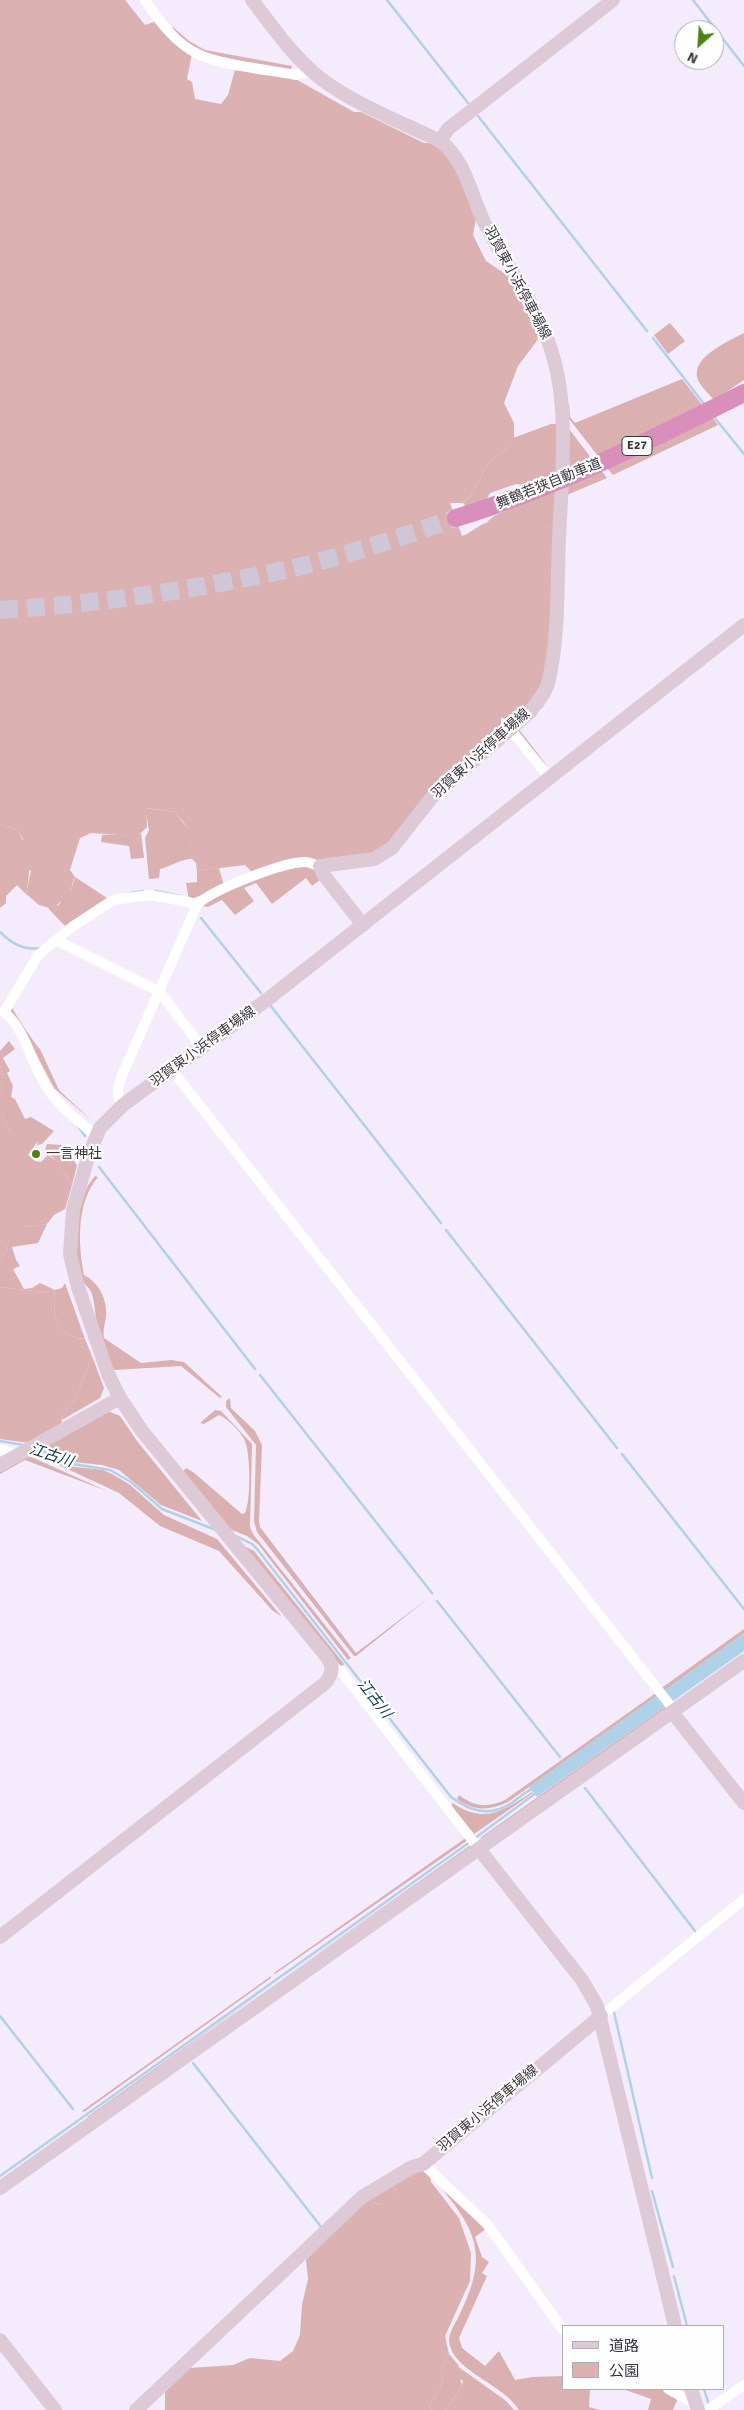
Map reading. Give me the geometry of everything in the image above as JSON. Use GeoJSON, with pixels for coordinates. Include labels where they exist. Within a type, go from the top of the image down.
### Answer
{"type":"FeatureCollection","features":[{"type":"Feature","properties":{"kind":"highway","name":"舞鶴若狭自動車道"},"geometry":{"type":"LineString","coordinates":[[456,518],[552,484],[607,460],[720,405],[744,391]]}},
{"type":"Feature","properties":{"kind":"main road","name":"羽賀東小浜停車場線"},"geometry":{"type":"LineString","coordinates":[[252,0],[292,50],[312,71],[344,94],[440,141],[456,157],[485,223],[541,322],[552,352],[560,386],[561,497],[557,607],[551,671],[544,693],[530,712],[509,727],[445,782],[392,848],[374,859],[320,866]]}},
{"type":"Feature","properties":{"kind":"main road"},"geometry":{"type":"LineString","coordinates":[[440,141],[448,130],[613,0]]}},
{"type":"Feature","properties":{"kind":"main road","name":"羽賀東小浜停車場線"},"geometry":{"type":"LineString","coordinates":[[332,1672],[332,1665],[326,1656],[142,1431],[120,1398],[94,1334],[75,1279],[70,1254],[73,1210],[96,1136],[106,1121],[123,1105],[202,1048],[363,924],[744,625]]}},
{"type":"Feature","properties":{"kind":"main road"},"geometry":{"type":"LineString","coordinates":[[320,866],[323,874],[363,924]]}},
{"type":"Feature","properties":{"kind":"main road"},"geometry":{"type":"LineString","coordinates":[[0,1465],[120,1398]]}},
{"type":"Feature","properties":{"kind":"main road"},"geometry":{"type":"LineString","coordinates":[[0,2188],[475,1843],[671,1708],[744,1661]]}},
{"type":"Feature","properties":{"kind":"main road"},"geometry":{"type":"LineString","coordinates":[[0,1937],[324,1684],[332,1672]]}},
{"type":"Feature","properties":{"kind":"main road"},"geometry":{"type":"LineString","coordinates":[[671,1708],[744,1803]]}},
{"type":"Feature","properties":{"kind":"main road"},"geometry":{"type":"LineString","coordinates":[[475,1843],[582,1980],[592,1995],[601,2016],[676,2325]]}},
{"type":"Feature","properties":{"kind":"main road","name":"羽賀東小浜停車場線"},"geometry":{"type":"LineString","coordinates":[[136,2410],[362,2197],[412,2167],[424,2164],[601,2016]]}},
{"type":"Feature","properties":{"kind":"main road"},"geometry":{"type":"LineString","coordinates":[[0,2340],[50,2408]]}},
{"type":"Feature","properties":{"kind":"main road"},"geometry":{"type":"LineString","coordinates":[[691,2390],[700,2408]]}},
{"type":"Feature","properties":{"kind":"street"},"geometry":{"type":"LineString","coordinates":[[145,0],[158,19],[177,39],[198,54],[296,75],[312,71]]}},
{"type":"Feature","properties":{"kind":"street"},"geometry":{"type":"LineString","coordinates":[[509,727],[550,778]]}},
{"type":"Feature","properties":{"kind":"street"},"geometry":{"type":"LineString","coordinates":[[123,1105],[118,1099],[117,1094],[121,1079],[197,905],[212,894],[288,864],[306,862],[320,866]]}},
{"type":"Feature","properties":{"kind":"street"},"geometry":{"type":"LineString","coordinates":[[96,1136],[70,1113],[46,1086],[17,1026],[4,1012],[33,962],[56,940],[96,911],[121,898],[157,895],[197,905]]}},
{"type":"Feature","properties":{"kind":"street"},"geometry":{"type":"LineString","coordinates":[[56,940],[160,992],[202,1048]]}},
{"type":"Feature","properties":{"kind":"street"},"geometry":{"type":"LineString","coordinates":[[172,1070],[671,1708]]}},
{"type":"Feature","properties":{"kind":"street"},"geometry":{"type":"LineString","coordinates":[[0,1449],[28,1449]]}},
{"type":"Feature","properties":{"kind":"street"},"geometry":{"type":"LineString","coordinates":[[332,1672],[341,1671],[475,1843]]}},
{"type":"Feature","properties":{"kind":"street"},"geometry":{"type":"LineString","coordinates":[[601,2016],[744,1899]]}},
{"type":"Feature","properties":{"kind":"street"},"geometry":{"type":"LineString","coordinates":[[424,2164],[487,2224],[562,2329]]}},
{"type":"Feature","properties":{"kind":"street"},"geometry":{"type":"LineString","coordinates":[[670,2390],[700,2408],[744,2385]]}},
{"type":"Feature","properties":{"kind":"green space"},"geometry":{"type":"Polygon","coordinates":[[[173,27],[189,41],[205,50],[292,66],[290,71],[198,52],[171,30],[173,27]]]}},
{"type":"Feature","properties":{"kind":"green space"},"geometry":{"type":"Polygon","coordinates":[[[670,323],[685,341],[668,354],[654,335],[670,323]]]}},
{"type":"Feature","properties":{"kind":"green space"},"geometry":{"type":"Polygon","coordinates":[[[744,333],[744,380],[714,400],[698,380],[697,369],[713,350],[744,333]]]}},
{"type":"Feature","properties":{"kind":"green space"},"geometry":{"type":"Polygon","coordinates":[[[682,379],[703,406],[598,456],[566,415],[569,403],[570,417],[575,423],[682,379]]]}},
{"type":"Feature","properties":{"kind":"green space"},"geometry":{"type":"Polygon","coordinates":[[[712,417],[718,425],[613,475],[607,468],[712,417]]]}},
{"type":"Feature","properties":{"kind":"green space"},"geometry":{"type":"Polygon","coordinates":[[[551,424],[558,424],[558,473],[524,485],[516,484],[490,493],[486,500],[466,507],[463,503],[471,495],[489,462],[514,444],[513,438],[551,424]]]}},
{"type":"Feature","properties":{"kind":"green space"},"geometry":{"type":"Polygon","coordinates":[[[566,425],[592,459],[565,470],[566,425]]]}},
{"type":"Feature","properties":{"kind":"green space"},"geometry":{"type":"Polygon","coordinates":[[[601,470],[607,478],[567,495],[550,694],[543,707],[518,728],[548,767],[516,731],[564,486],[601,470]]]}},
{"type":"Feature","properties":{"kind":"green space"},"geometry":{"type":"Polygon","coordinates":[[[556,489],[556,527],[522,521],[487,522],[494,516],[556,489]]]}},
{"type":"Feature","properties":{"kind":"green space"},"geometry":{"type":"Polygon","coordinates":[[[145,808],[175,812],[188,829],[192,859],[160,869],[159,878],[149,879],[145,838],[149,830],[145,808]]]}},
{"type":"Feature","properties":{"kind":"green space"},"geometry":{"type":"Polygon","coordinates":[[[0,825],[17,830],[22,838],[29,862],[29,877],[26,894],[17,885],[6,896],[6,903],[0,908],[0,825]]]}},
{"type":"Feature","properties":{"kind":"green space"},"geometry":{"type":"Polygon","coordinates":[[[141,833],[144,858],[131,859],[129,846],[101,842],[102,835],[141,833]]]}},
{"type":"Feature","properties":{"kind":"green space"},"geometry":{"type":"Polygon","coordinates":[[[305,866],[314,870],[321,879],[312,886],[306,878],[272,904],[256,883],[244,888],[254,901],[235,915],[222,900],[208,907],[202,906],[224,892],[251,880],[305,866]]]}},
{"type":"Feature","properties":{"kind":"green space"},"geometry":{"type":"Polygon","coordinates":[[[219,868],[224,886],[189,900],[186,883],[197,882],[197,871],[219,868]]]}},
{"type":"Feature","properties":{"kind":"green space"},"geometry":{"type":"Polygon","coordinates":[[[75,877],[107,898],[65,926],[48,908],[59,905],[64,894],[71,890],[75,877]]]}},
{"type":"Feature","properties":{"kind":"green space"},"geometry":{"type":"Polygon","coordinates":[[[12,1007],[40,1049],[59,1090],[92,1121],[54,1088],[22,1027],[11,1011],[12,1007]]]}},
{"type":"Feature","properties":{"kind":"green space"},"geometry":{"type":"Polygon","coordinates":[[[9,1041],[15,1049],[3,1058],[10,1071],[7,1073],[13,1086],[11,1097],[15,1099],[25,1119],[31,1117],[54,1131],[42,1144],[37,1145],[38,1141],[12,1133],[2,1115],[4,1075],[0,1066],[0,1051],[9,1041]]]}},
{"type":"Feature","properties":{"kind":"green space"},"geometry":{"type":"Polygon","coordinates":[[[47,1144],[61,1145],[77,1165],[72,1185],[58,1162],[45,1151],[47,1144]]]}},
{"type":"Feature","properties":{"kind":"green space"},"geometry":{"type":"Polygon","coordinates":[[[95,1176],[98,1177],[91,1187],[82,1211],[80,1237],[84,1275],[93,1281],[104,1299],[106,1314],[104,1338],[141,1363],[171,1360],[184,1362],[222,1397],[220,1398],[181,1366],[114,1370],[98,1327],[92,1294],[81,1279],[76,1254],[76,1225],[79,1211],[88,1186],[95,1176]]]}},
{"type":"Feature","properties":{"kind":"green space"},"geometry":{"type":"Polygon","coordinates":[[[47,1224],[38,1243],[12,1247],[20,1266],[13,1269],[24,1289],[32,1288],[40,1283],[55,1290],[43,1292],[0,1287],[0,1261],[7,1250],[9,1238],[26,1227],[47,1224]]]}},
{"type":"Feature","properties":{"kind":"green space"},"geometry":{"type":"Polygon","coordinates":[[[65,1283],[85,1339],[68,1334],[62,1329],[54,1307],[55,1290],[62,1288],[65,1283]]]}},
{"type":"Feature","properties":{"kind":"green space"},"geometry":{"type":"Polygon","coordinates":[[[92,1356],[104,1388],[100,1398],[62,1420],[63,1414],[76,1399],[92,1356]]]}},
{"type":"Feature","properties":{"kind":"green space"},"geometry":{"type":"Polygon","coordinates":[[[230,1398],[231,1408],[255,1431],[262,1445],[260,1527],[356,1653],[431,1596],[356,1656],[354,1656],[257,1532],[254,1521],[256,1445],[226,1407],[226,1401],[230,1398]]]}},
{"type":"Feature","properties":{"kind":"green space"},"geometry":{"type":"Polygon","coordinates":[[[106,1410],[120,1416],[137,1441],[202,1521],[161,1505],[119,1470],[102,1465],[74,1462],[44,1448],[106,1410]]]}},
{"type":"Feature","properties":{"kind":"green space"},"geometry":{"type":"Polygon","coordinates":[[[215,1410],[221,1411],[252,1444],[250,1527],[253,1534],[351,1658],[348,1660],[258,1544],[247,1536],[225,1527],[182,1473],[186,1468],[193,1472],[242,1514],[245,1513],[249,1488],[249,1465],[246,1445],[236,1429],[219,1415],[204,1424],[200,1423],[215,1410]]]}},
{"type":"Feature","properties":{"kind":"green space"},"geometry":{"type":"Polygon","coordinates":[[[34,1451],[67,1466],[103,1470],[112,1474],[129,1484],[164,1515],[217,1539],[282,1617],[272,1610],[219,1551],[160,1526],[119,1493],[33,1453],[34,1451]]]}},
{"type":"Feature","properties":{"kind":"green space"},"geometry":{"type":"Polygon","coordinates":[[[29,1456],[107,1491],[25,1460],[0,1474],[0,1471],[29,1456]]]}},
{"type":"Feature","properties":{"kind":"green space"},"geometry":{"type":"Polygon","coordinates":[[[238,1543],[254,1551],[344,1664],[342,1666],[339,1664],[238,1543]]]}},
{"type":"Feature","properties":{"kind":"green space"},"geometry":{"type":"Polygon","coordinates":[[[744,1629],[744,1633],[663,1692],[660,1689],[744,1629]]]}},
{"type":"Feature","properties":{"kind":"green space"},"geometry":{"type":"Polygon","coordinates":[[[656,1693],[658,1695],[508,1802],[494,1807],[475,1808],[457,1799],[459,1795],[470,1802],[481,1805],[505,1800],[656,1693]]]}},
{"type":"Feature","properties":{"kind":"green space"},"geometry":{"type":"Polygon","coordinates":[[[666,1706],[666,1709],[480,1838],[666,1706]]]}},
{"type":"Feature","properties":{"kind":"green space"},"geometry":{"type":"Polygon","coordinates":[[[532,1792],[474,1834],[451,1806],[453,1803],[464,1810],[484,1814],[503,1809],[532,1792]]]}},
{"type":"Feature","properties":{"kind":"green space"},"geometry":{"type":"Polygon","coordinates":[[[467,1837],[468,1840],[274,1973],[467,1837]]]}},
{"type":"Feature","properties":{"kind":"green space"},"geometry":{"type":"Polygon","coordinates":[[[472,1844],[473,1845],[280,1980],[472,1844]]]}},
{"type":"Feature","properties":{"kind":"green space"},"geometry":{"type":"Polygon","coordinates":[[[271,1976],[271,1978],[84,2112],[82,2111],[271,1976]]]}},
{"type":"Feature","properties":{"kind":"green space"},"geometry":{"type":"Polygon","coordinates":[[[276,1982],[90,2117],[87,2117],[276,1982]]]}},
{"type":"Feature","properties":{"kind":"green space"},"geometry":{"type":"Polygon","coordinates":[[[392,2181],[395,2191],[393,2200],[378,2204],[364,2200],[392,2181]]]}},
{"type":"Feature","properties":{"kind":"green space"},"geometry":{"type":"Polygon","coordinates":[[[438,2184],[487,2228],[475,2237],[482,2257],[489,2262],[482,2273],[487,2276],[459,2338],[462,2348],[485,2366],[499,2351],[515,2380],[532,2377],[562,2376],[562,2390],[590,2390],[589,2407],[600,2410],[519,2410],[503,2393],[471,2372],[455,2355],[449,2342],[450,2335],[467,2297],[476,2262],[475,2247],[471,2233],[452,2202],[438,2184]]]}},
{"type":"Feature","properties":{"kind":"green space"},"geometry":{"type":"Polygon","coordinates":[[[449,2354],[460,2367],[457,2366],[462,2386],[445,2410],[433,2410],[429,2407],[440,2388],[443,2377],[441,2373],[449,2354]]]}},
{"type":"Feature","properties":{"kind":"green space"},"geometry":{"type":"Polygon","coordinates":[[[626,2390],[663,2390],[678,2398],[673,2410],[648,2410],[651,2399],[626,2390]]]}},
{"type":"Feature","properties":{"kind":"shaded area"},"geometry":{"type":"Polygon","coordinates":[[[0,0],[125,0],[145,25],[157,21],[192,54],[187,79],[192,82],[195,99],[221,104],[228,95],[236,66],[292,77],[354,112],[361,112],[424,143],[435,143],[451,156],[476,219],[473,235],[486,261],[507,275],[540,332],[536,342],[518,366],[504,403],[514,423],[514,444],[489,462],[471,495],[463,503],[450,503],[462,536],[483,524],[503,519],[530,521],[556,527],[548,670],[536,700],[512,719],[501,718],[501,730],[383,852],[254,874],[245,865],[197,871],[196,863],[190,851],[186,826],[182,820],[175,812],[146,808],[147,827],[141,833],[132,836],[91,833],[80,838],[70,870],[75,877],[72,888],[53,909],[39,905],[26,894],[31,871],[12,861],[23,839],[17,830],[0,825],[0,0]]]}},
{"type":"Feature","properties":{"kind":"shaded area"},"geometry":{"type":"Polygon","coordinates":[[[0,1066],[6,1084],[2,1115],[12,1133],[20,1132],[38,1141],[28,1155],[35,1161],[41,1162],[48,1155],[58,1162],[72,1185],[65,1209],[54,1215],[47,1224],[26,1227],[21,1238],[9,1239],[7,1250],[0,1261],[0,1066]]]}},
{"type":"Feature","properties":{"kind":"shaded area"},"geometry":{"type":"Polygon","coordinates":[[[0,1287],[43,1292],[55,1290],[54,1307],[58,1322],[68,1334],[85,1339],[92,1356],[76,1399],[63,1414],[61,1424],[29,1443],[0,1439],[0,1287]]]}},
{"type":"Feature","properties":{"kind":"shaded area"},"geometry":{"type":"Polygon","coordinates":[[[420,2169],[430,2175],[431,2182],[459,2218],[471,2253],[470,2281],[445,2336],[449,2354],[441,2373],[443,2377],[440,2388],[429,2407],[433,2410],[165,2410],[165,2392],[190,2368],[233,2365],[250,2358],[280,2361],[293,2351],[300,2335],[302,2305],[308,2279],[306,2260],[364,2200],[378,2204],[393,2199],[395,2191],[392,2181],[420,2169]]]}},
{"type":"Feature","properties":{"kind":"shaded area"},"geometry":{"type":"Polygon","coordinates":[[[457,2366],[505,2400],[514,2410],[445,2410],[462,2386],[463,2381],[455,2375],[457,2366]]]}},
{"type":"Feature","properties":{"kind":"water"},"geometry":{"type":"Polygon","coordinates":[[[744,1633],[744,1651],[537,1797],[529,1787],[744,1633]]]}},
{"type":"Feature","properties":{"kind":"waterway"},"geometry":{"type":"LineString","coordinates":[[387,0],[468,103]]}},
{"type":"Feature","properties":{"kind":"waterway"},"geometry":{"type":"LineString","coordinates":[[693,0],[744,66]]}},
{"type":"Feature","properties":{"kind":"waterway"},"geometry":{"type":"LineString","coordinates":[[478,116],[647,331]]}},
{"type":"Feature","properties":{"kind":"waterway"},"geometry":{"type":"LineString","coordinates":[[653,338],[704,404]]}},
{"type":"Feature","properties":{"kind":"waterway"},"geometry":{"type":"LineString","coordinates":[[714,417],[744,454]]}},
{"type":"Feature","properties":{"kind":"waterway"},"geometry":{"type":"LineString","coordinates":[[131,893],[143,891]]}},
{"type":"Feature","properties":{"kind":"waterway"},"geometry":{"type":"LineString","coordinates":[[156,891],[180,896]]}},
{"type":"Feature","properties":{"kind":"waterway"},"geometry":{"type":"LineString","coordinates":[[201,918],[261,993]]}},
{"type":"Feature","properties":{"kind":"waterway"},"geometry":{"type":"LineString","coordinates":[[0,932],[18,945],[33,949],[39,948]]}},
{"type":"Feature","properties":{"kind":"waterway"},"geometry":{"type":"LineString","coordinates":[[270,1005],[441,1223]]}},
{"type":"Feature","properties":{"kind":"waterway"},"geometry":{"type":"LineString","coordinates":[[78,1126],[85,1136]]}},
{"type":"Feature","properties":{"kind":"waterway"},"geometry":{"type":"LineString","coordinates":[[99,1167],[255,1369]]}},
{"type":"Feature","properties":{"kind":"waterway"},"geometry":{"type":"LineString","coordinates":[[446,1230],[617,1448]]}},
{"type":"Feature","properties":{"kind":"waterway"},"geometry":{"type":"LineString","coordinates":[[260,1375],[432,1593]]}},
{"type":"Feature","properties":{"kind":"waterway","name":"江古川"},"geometry":{"type":"LineString","coordinates":[[0,1441],[23,1445]]}},
{"type":"Feature","properties":{"kind":"waterway","name":"江古川"},"geometry":{"type":"LineString","coordinates":[[38,1449],[73,1464],[110,1470],[131,1482],[162,1509],[216,1530]]}},
{"type":"Feature","properties":{"kind":"waterway"},"geometry":{"type":"LineString","coordinates":[[622,1454],[744,1609]]}},
{"type":"Feature","properties":{"kind":"waterway","name":"江古川"},"geometry":{"type":"LineString","coordinates":[[236,1536],[252,1544],[257,1549],[451,1797],[472,1809],[487,1811],[502,1808],[532,1789]]}},
{"type":"Feature","properties":{"kind":"waterway"},"geometry":{"type":"LineString","coordinates":[[437,1601],[560,1757]]}},
{"type":"Feature","properties":{"kind":"waterway"},"geometry":{"type":"LineString","coordinates":[[585,1788],[695,1931]]}},
{"type":"Feature","properties":{"kind":"waterway"},"geometry":{"type":"LineString","coordinates":[[475,1838],[536,1793]]}},
{"type":"Feature","properties":{"kind":"waterway"},"geometry":{"type":"LineString","coordinates":[[0,2176],[470,1842]]}},
{"type":"Feature","properties":{"kind":"waterway"},"geometry":{"type":"LineString","coordinates":[[614,2012],[652,2178]]}},
{"type":"Feature","properties":{"kind":"waterway"},"geometry":{"type":"LineString","coordinates":[[0,2016],[73,2109]]}},
{"type":"Feature","properties":{"kind":"waterway"},"geometry":{"type":"LineString","coordinates":[[193,2063],[322,2228]]}},
{"type":"Feature","properties":{"kind":"waterway"},"geometry":{"type":"LineString","coordinates":[[652,2191],[673,2267]]}},
{"type":"Feature","properties":{"kind":"waterway"},"geometry":{"type":"LineString","coordinates":[[674,2276],[687,2325]]}},
{"type":"Feature","properties":{"kind":"waterway"},"geometry":{"type":"LineString","coordinates":[[704,2390],[708,2402]]}},
{"type":"Feature","properties":{"kind":"tunnel"},"geometry":{"type":"LineString","coordinates":[[0,610],[109,600],[253,577],[352,552],[456,518]]}},
{"type":"Feature","properties":{"kind":"place","name":"一言神社"},"geometry":{"type":"Point","coordinates":[36,1154]}}]}
